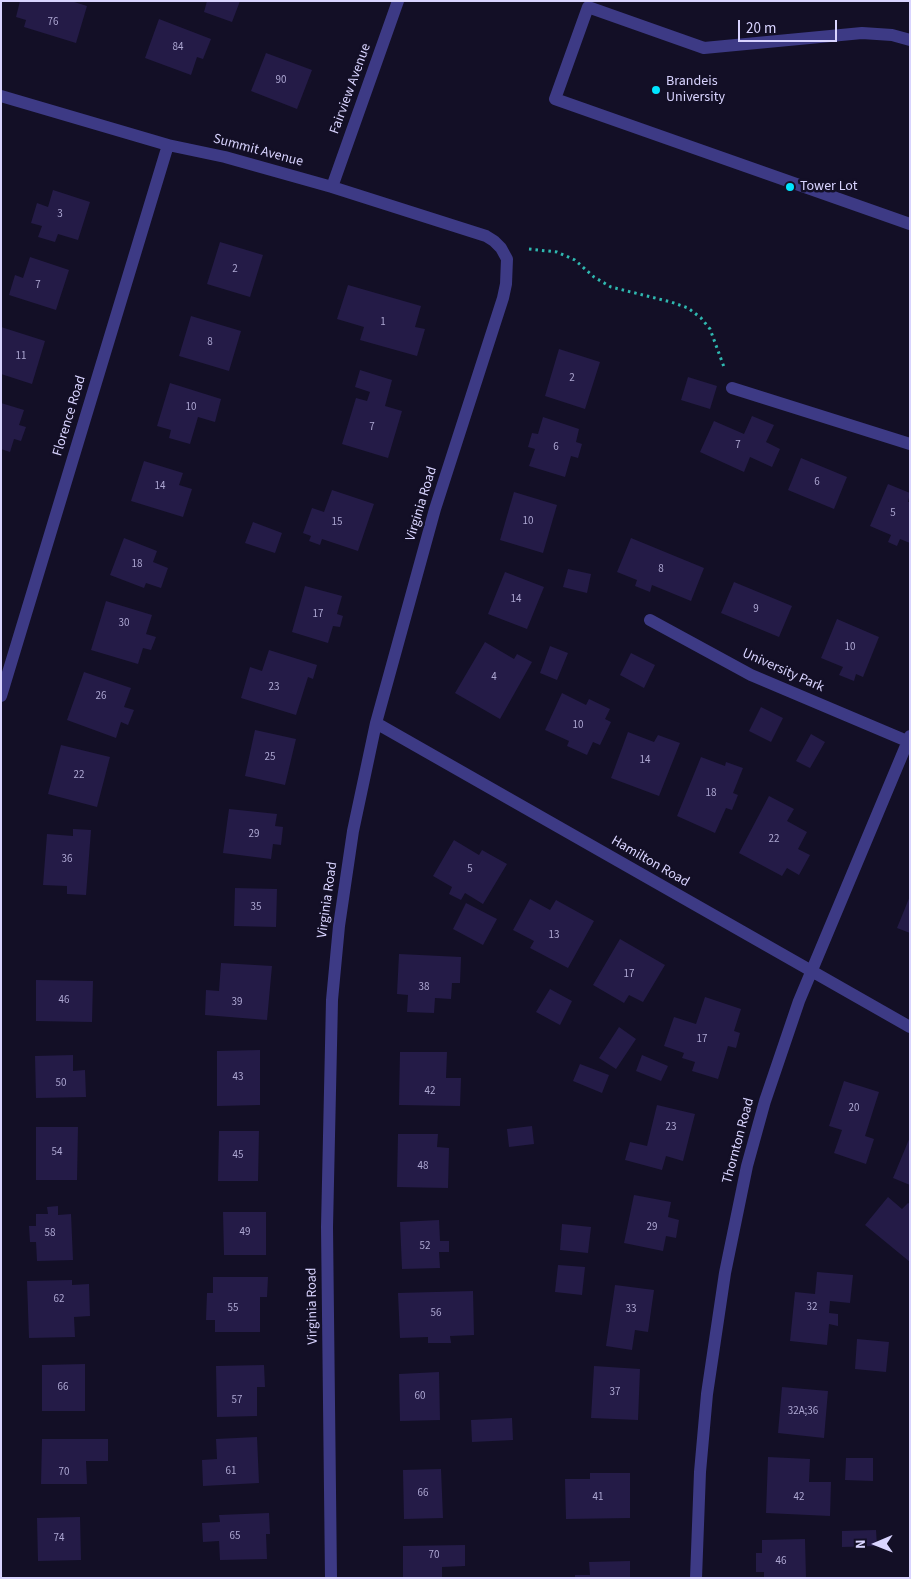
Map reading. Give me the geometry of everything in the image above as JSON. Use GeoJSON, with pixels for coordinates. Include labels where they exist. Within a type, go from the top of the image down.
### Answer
{"type":"FeatureCollection","features":[{"type":"Feature","properties":{"kind":"street","name":"Fairview Avenue"},"geometry":{"type":"LineString","coordinates":[[332,187],[398,1]]}},
{"type":"Feature","properties":{"kind":"street"},"geometry":{"type":"LineString","coordinates":[[910,40],[892,35],[862,32],[704,48],[588,7],[555,99],[910,224]]}},
{"type":"Feature","properties":{"kind":"street","name":"Summit Avenue"},"geometry":{"type":"LineString","coordinates":[[1,96],[168,145],[225,157],[332,187],[486,236],[501,248]]}},
{"type":"Feature","properties":{"kind":"street","name":"Florence Road"},"geometry":{"type":"LineString","coordinates":[[1,696],[168,145]]}},
{"type":"Feature","properties":{"kind":"street","name":"Virginia Road"},"geometry":{"type":"LineString","coordinates":[[331,1578],[327,1226],[332,1000],[338,926],[353,831],[376,723],[435,508],[503,298],[507,270],[506,259],[501,248]]}},
{"type":"Feature","properties":{"kind":"street"},"geometry":{"type":"LineString","coordinates":[[732,388],[910,444]]}},
{"type":"Feature","properties":{"kind":"street","name":"University Park"},"geometry":{"type":"LineString","coordinates":[[650,620],[751,675],[908,739]]}},
{"type":"Feature","properties":{"kind":"street","name":"Hamilton Road"},"geometry":{"type":"LineString","coordinates":[[376,723],[910,1027]]}},
{"type":"Feature","properties":{"kind":"street","name":"Thornton Road"},"geometry":{"type":"LineString","coordinates":[[696,1578],[703,1432],[718,1314],[732,1235],[760,1116],[811,970],[908,739]]}},
{"type":"Feature","properties":{"kind":"path"},"geometry":{"type":"LineString","coordinates":[[501,248],[539,249],[557,252],[575,260],[594,277],[611,286],[688,308],[701,318],[710,329],[732,388]]}},
{"type":"Feature","properties":{"kind":"building"},"geometry":{"type":"Polygon","coordinates":[[[20,1],[71,1],[87,6],[76,43],[24,27],[26,20],[16,17],[20,1]]]}},
{"type":"Feature","properties":{"kind":"building"},"geometry":{"type":"Polygon","coordinates":[[[207,1],[240,1],[232,22],[204,12],[207,1]]]}},
{"type":"Feature","properties":{"kind":"building"},"geometry":{"type":"Polygon","coordinates":[[[159,19],[211,39],[203,59],[197,57],[191,75],[145,58],[159,19]]]}},
{"type":"Feature","properties":{"kind":"building"},"geometry":{"type":"Polygon","coordinates":[[[266,53],[312,70],[297,109],[251,91],[266,53]]]}},
{"type":"Feature","properties":{"kind":"building"},"geometry":{"type":"Polygon","coordinates":[[[53,190],[90,202],[78,240],[58,234],[55,242],[38,237],[42,226],[31,223],[37,203],[48,207],[53,190]]]}},
{"type":"Feature","properties":{"kind":"building"},"geometry":{"type":"Polygon","coordinates":[[[220,242],[263,255],[250,297],[207,284],[220,242]]]}},
{"type":"Feature","properties":{"kind":"building"},"geometry":{"type":"Polygon","coordinates":[[[30,257],[69,270],[56,310],[9,295],[15,275],[23,278],[30,257]]]}},
{"type":"Feature","properties":{"kind":"building"},"geometry":{"type":"Polygon","coordinates":[[[348,285],[421,306],[415,327],[425,329],[417,356],[360,340],[364,327],[337,319],[348,285]]]}},
{"type":"Feature","properties":{"kind":"building"},"geometry":{"type":"Polygon","coordinates":[[[191,316],[241,331],[229,371],[179,356],[191,316]]]}},
{"type":"Feature","properties":{"kind":"building"},"geometry":{"type":"Polygon","coordinates":[[[1,327],[45,341],[32,384],[1,374],[1,327]]]}},
{"type":"Feature","properties":{"kind":"building"},"geometry":{"type":"Polygon","coordinates":[[[559,349],[600,362],[585,409],[545,396],[559,349]]]}},
{"type":"Feature","properties":{"kind":"building"},"geometry":{"type":"Polygon","coordinates":[[[360,370],[392,380],[385,406],[402,411],[388,458],[342,444],[356,398],[367,401],[370,392],[355,387],[360,370]]]}},
{"type":"Feature","properties":{"kind":"building"},"geometry":{"type":"Polygon","coordinates":[[[688,377],[717,386],[710,409],[681,400],[688,377]]]}},
{"type":"Feature","properties":{"kind":"building"},"geometry":{"type":"Polygon","coordinates":[[[170,383],[221,399],[215,422],[198,417],[190,444],[169,438],[171,430],[157,426],[170,383]]]}},
{"type":"Feature","properties":{"kind":"building"},"geometry":{"type":"Polygon","coordinates":[[[1,403],[24,410],[19,425],[26,427],[21,441],[14,439],[10,452],[1,449],[1,403]]]}},
{"type":"Feature","properties":{"kind":"building"},"geometry":{"type":"Polygon","coordinates":[[[752,416],[774,425],[766,442],[780,449],[772,467],[750,457],[744,472],[700,452],[714,421],[744,434],[752,416]]]}},
{"type":"Feature","properties":{"kind":"building"},"geometry":{"type":"Polygon","coordinates":[[[543,417],[579,429],[576,442],[582,444],[578,458],[571,456],[565,477],[529,466],[535,449],[528,447],[532,433],[538,434],[543,417]]]}},
{"type":"Feature","properties":{"kind":"building"},"geometry":{"type":"Polygon","coordinates":[[[801,458],[847,477],[834,509],[788,490],[801,458]]]}},
{"type":"Feature","properties":{"kind":"building"},"geometry":{"type":"Polygon","coordinates":[[[144,461],[183,473],[179,485],[192,489],[183,517],[131,501],[144,461]]]}},
{"type":"Feature","properties":{"kind":"building"},"geometry":{"type":"Polygon","coordinates":[[[888,484],[910,493],[908,502],[910,502],[910,543],[900,539],[897,546],[888,542],[891,535],[870,526],[888,484]]]}},
{"type":"Feature","properties":{"kind":"building"},"geometry":{"type":"Polygon","coordinates":[[[332,490],[374,504],[358,551],[322,539],[320,545],[309,541],[311,536],[303,533],[312,508],[324,512],[332,490]]]}},
{"type":"Feature","properties":{"kind":"building"},"geometry":{"type":"Polygon","coordinates":[[[514,492],[557,505],[543,553],[500,540],[514,492]]]}},
{"type":"Feature","properties":{"kind":"building"},"geometry":{"type":"Polygon","coordinates":[[[253,522],[282,533],[275,553],[245,543],[253,522]]]}},
{"type":"Feature","properties":{"kind":"building"},"geometry":{"type":"Polygon","coordinates":[[[124,538],[157,551],[153,562],[168,568],[161,588],[146,583],[144,588],[110,575],[124,538]]]}},
{"type":"Feature","properties":{"kind":"building"},"geometry":{"type":"Polygon","coordinates":[[[631,538],[704,568],[691,601],[652,585],[650,592],[635,586],[637,580],[617,572],[631,538]]]}},
{"type":"Feature","properties":{"kind":"building"},"geometry":{"type":"Polygon","coordinates":[[[568,569],[591,574],[587,593],[563,587],[568,569]]]}},
{"type":"Feature","properties":{"kind":"building"},"geometry":{"type":"Polygon","coordinates":[[[505,572],[544,587],[527,629],[488,614],[505,572]]]}},
{"type":"Feature","properties":{"kind":"building"},"geometry":{"type":"Polygon","coordinates":[[[734,582],[792,606],[779,637],[721,613],[734,582]]]}},
{"type":"Feature","properties":{"kind":"building"},"geometry":{"type":"Polygon","coordinates":[[[305,586],[342,596],[337,614],[343,616],[340,627],[333,626],[328,643],[292,632],[305,586]]]}},
{"type":"Feature","properties":{"kind":"building"},"geometry":{"type":"Polygon","coordinates":[[[106,601],[152,615],[146,634],[156,637],[151,650],[143,648],[138,664],[91,650],[106,601]]]}},
{"type":"Feature","properties":{"kind":"building"},"geometry":{"type":"Polygon","coordinates":[[[837,619],[879,637],[863,677],[856,674],[854,681],[839,675],[843,667],[821,658],[837,619]]]}},
{"type":"Feature","properties":{"kind":"building"},"geometry":{"type":"Polygon","coordinates":[[[485,642],[514,659],[517,654],[532,662],[500,719],[455,693],[485,642]]]}},
{"type":"Feature","properties":{"kind":"building"},"geometry":{"type":"Polygon","coordinates":[[[550,646],[568,653],[557,680],[540,673],[550,646]]]}},
{"type":"Feature","properties":{"kind":"building"},"geometry":{"type":"Polygon","coordinates":[[[269,650],[317,665],[313,679],[308,677],[296,715],[241,698],[250,667],[262,671],[269,650]]]}},
{"type":"Feature","properties":{"kind":"building"},"geometry":{"type":"Polygon","coordinates":[[[631,653],[655,665],[644,688],[620,675],[631,653]]]}},
{"type":"Feature","properties":{"kind":"building"},"geometry":{"type":"Polygon","coordinates":[[[84,672],[131,688],[124,707],[134,710],[128,725],[121,722],[116,738],[67,720],[84,672]]]}},
{"type":"Feature","properties":{"kind":"building"},"geometry":{"type":"Polygon","coordinates":[[[562,693],[586,705],[589,699],[610,709],[605,719],[611,722],[600,745],[593,742],[587,755],[567,746],[569,741],[545,730],[562,693]]]}},
{"type":"Feature","properties":{"kind":"building"},"geometry":{"type":"Polygon","coordinates":[[[761,707],[783,718],[771,742],[749,731],[761,707]]]}},
{"type":"Feature","properties":{"kind":"building"},"geometry":{"type":"Polygon","coordinates":[[[255,730],[296,739],[285,785],[245,776],[255,730]]]}},
{"type":"Feature","properties":{"kind":"building"},"geometry":{"type":"Polygon","coordinates":[[[628,732],[654,742],[658,735],[680,743],[659,796],[611,778],[628,732]]]}},
{"type":"Feature","properties":{"kind":"building"},"geometry":{"type":"Polygon","coordinates":[[[811,734],[825,742],[810,768],[796,761],[811,734]]]}},
{"type":"Feature","properties":{"kind":"building"},"geometry":{"type":"Polygon","coordinates":[[[61,745],[110,757],[97,807],[48,794],[61,745]]]}},
{"type":"Feature","properties":{"kind":"building"},"geometry":{"type":"Polygon","coordinates":[[[701,757],[725,766],[726,762],[743,768],[733,793],[738,795],[732,810],[726,808],[715,833],[677,816],[701,757]]]}},
{"type":"Feature","properties":{"kind":"building"},"geometry":{"type":"Polygon","coordinates":[[[769,796],[794,809],[787,821],[807,832],[798,849],[810,855],[799,875],[787,868],[782,876],[739,853],[769,796]]]}},
{"type":"Feature","properties":{"kind":"building"},"geometry":{"type":"Polygon","coordinates":[[[229,809],[277,814],[275,826],[283,827],[281,845],[273,844],[271,859],[223,853],[229,809]]]}},
{"type":"Feature","properties":{"kind":"building"},"geometry":{"type":"Polygon","coordinates":[[[73,829],[91,830],[86,895],[67,894],[67,886],[43,885],[47,834],[73,836],[73,829]]]}},
{"type":"Feature","properties":{"kind":"building"},"geometry":{"type":"Polygon","coordinates":[[[454,840],[479,855],[482,850],[507,864],[483,904],[465,893],[461,900],[449,894],[452,887],[433,876],[454,840]]]}},
{"type":"Feature","properties":{"kind":"building"},"geometry":{"type":"Polygon","coordinates":[[[235,888],[277,889],[276,927],[234,926],[235,888]]]}},
{"type":"Feature","properties":{"kind":"building"},"geometry":{"type":"Polygon","coordinates":[[[910,896],[910,933],[897,928],[910,896]]]}},
{"type":"Feature","properties":{"kind":"building"},"geometry":{"type":"Polygon","coordinates":[[[530,899],[550,910],[556,900],[594,921],[568,968],[530,948],[534,941],[513,930],[530,899]]]}},
{"type":"Feature","properties":{"kind":"building"},"geometry":{"type":"Polygon","coordinates":[[[466,903],[497,919],[483,945],[453,929],[466,903]]]}},
{"type":"Feature","properties":{"kind":"building"},"geometry":{"type":"Polygon","coordinates":[[[620,939],[665,965],[643,1002],[629,995],[624,1003],[593,985],[620,939]]]}},
{"type":"Feature","properties":{"kind":"building"},"geometry":{"type":"Polygon","coordinates":[[[399,954],[461,957],[460,983],[452,983],[451,999],[435,998],[434,1013],[407,1012],[408,995],[397,994],[399,954]]]}},
{"type":"Feature","properties":{"kind":"building"},"geometry":{"type":"Polygon","coordinates":[[[221,963],[272,966],[267,1020],[205,1015],[206,990],[219,991],[221,963]]]}},
{"type":"Feature","properties":{"kind":"building"},"geometry":{"type":"Polygon","coordinates":[[[36,980],[93,981],[92,1022],[36,1021],[36,980]]]}},
{"type":"Feature","properties":{"kind":"building"},"geometry":{"type":"Polygon","coordinates":[[[550,989],[572,1001],[560,1025],[536,1012],[550,989]]]}},
{"type":"Feature","properties":{"kind":"building"},"geometry":{"type":"Polygon","coordinates":[[[705,997],[741,1009],[734,1031],[740,1033],[736,1048],[728,1046],[718,1079],[692,1071],[695,1062],[682,1058],[684,1053],[664,1046],[674,1017],[696,1024],[705,997]]]}},
{"type":"Feature","properties":{"kind":"building"},"geometry":{"type":"Polygon","coordinates":[[[619,1027],[636,1039],[616,1069],[599,1058],[619,1027]]]}},
{"type":"Feature","properties":{"kind":"building"},"geometry":{"type":"Polygon","coordinates":[[[260,1050],[260,1105],[217,1106],[217,1051],[260,1050]]]}},
{"type":"Feature","properties":{"kind":"building"},"geometry":{"type":"Polygon","coordinates":[[[400,1052],[447,1052],[446,1078],[461,1078],[460,1106],[399,1105],[400,1052]]]}},
{"type":"Feature","properties":{"kind":"building"},"geometry":{"type":"Polygon","coordinates":[[[73,1055],[73,1071],[85,1070],[86,1097],[36,1098],[35,1056],[73,1055]]]}},
{"type":"Feature","properties":{"kind":"building"},"geometry":{"type":"Polygon","coordinates":[[[642,1055],[668,1066],[661,1081],[636,1071],[642,1055]]]}},
{"type":"Feature","properties":{"kind":"building"},"geometry":{"type":"Polygon","coordinates":[[[580,1064],[609,1075],[602,1093],[573,1081],[580,1064]]]}},
{"type":"Feature","properties":{"kind":"building"},"geometry":{"type":"Polygon","coordinates":[[[844,1081],[879,1092],[865,1136],[874,1139],[866,1164],[834,1153],[842,1130],[829,1126],[844,1081]]]}},
{"type":"Feature","properties":{"kind":"building"},"geometry":{"type":"Polygon","coordinates":[[[657,1105],[695,1114],[683,1161],[666,1156],[662,1170],[625,1160],[630,1142],[647,1146],[657,1105]]]}},
{"type":"Feature","properties":{"kind":"building"},"geometry":{"type":"Polygon","coordinates":[[[532,1126],[534,1144],[509,1147],[507,1129],[532,1126]]]}},
{"type":"Feature","properties":{"kind":"building"},"geometry":{"type":"Polygon","coordinates":[[[36,1127],[78,1127],[77,1180],[36,1180],[36,1127]]]}},
{"type":"Feature","properties":{"kind":"building"},"geometry":{"type":"Polygon","coordinates":[[[219,1131],[259,1131],[258,1181],[218,1181],[219,1131]]]}},
{"type":"Feature","properties":{"kind":"building"},"geometry":{"type":"Polygon","coordinates":[[[398,1134],[438,1134],[437,1147],[449,1148],[448,1188],[397,1187],[398,1134]]]}},
{"type":"Feature","properties":{"kind":"building"},"geometry":{"type":"Polygon","coordinates":[[[910,1137],[910,1185],[893,1178],[910,1137]]]}},
{"type":"Feature","properties":{"kind":"building"},"geometry":{"type":"Polygon","coordinates":[[[634,1195],[671,1202],[668,1217],[679,1220],[676,1238],[666,1236],[663,1251],[624,1243],[634,1195]]]}},
{"type":"Feature","properties":{"kind":"building"},"geometry":{"type":"Polygon","coordinates":[[[888,1197],[902,1209],[908,1203],[910,1204],[910,1262],[865,1225],[888,1197]]]}},
{"type":"Feature","properties":{"kind":"building"},"geometry":{"type":"Polygon","coordinates":[[[58,1206],[58,1215],[71,1214],[73,1260],[37,1261],[36,1242],[30,1242],[29,1226],[36,1226],[36,1214],[48,1214],[47,1207],[58,1206]]]}},
{"type":"Feature","properties":{"kind":"building"},"geometry":{"type":"Polygon","coordinates":[[[223,1212],[266,1212],[266,1255],[224,1255],[223,1212]]]}},
{"type":"Feature","properties":{"kind":"building"},"geometry":{"type":"Polygon","coordinates":[[[439,1220],[440,1241],[449,1241],[449,1252],[439,1252],[440,1268],[402,1269],[400,1222],[439,1220]]]}},
{"type":"Feature","properties":{"kind":"building"},"geometry":{"type":"Polygon","coordinates":[[[562,1224],[591,1227],[588,1253],[560,1250],[562,1224]]]}},
{"type":"Feature","properties":{"kind":"building"},"geometry":{"type":"Polygon","coordinates":[[[558,1265],[585,1267],[582,1295],[555,1292],[558,1265]]]}},
{"type":"Feature","properties":{"kind":"building"},"geometry":{"type":"Polygon","coordinates":[[[817,1272],[853,1275],[850,1303],[830,1301],[829,1313],[838,1314],[838,1326],[829,1324],[827,1345],[790,1341],[795,1292],[815,1294],[817,1272]]]}},
{"type":"Feature","properties":{"kind":"building"},"geometry":{"type":"Polygon","coordinates":[[[213,1277],[268,1277],[267,1297],[260,1297],[260,1332],[215,1332],[215,1320],[206,1320],[207,1293],[213,1293],[213,1277]]]}},
{"type":"Feature","properties":{"kind":"building"},"geometry":{"type":"Polygon","coordinates":[[[72,1280],[72,1285],[89,1284],[90,1316],[74,1317],[75,1337],[29,1338],[27,1281],[72,1280]]]}},
{"type":"Feature","properties":{"kind":"building"},"geometry":{"type":"Polygon","coordinates":[[[615,1285],[654,1290],[648,1332],[635,1330],[632,1350],[606,1346],[615,1285]]]}},
{"type":"Feature","properties":{"kind":"building"},"geometry":{"type":"Polygon","coordinates":[[[473,1291],[474,1335],[450,1336],[451,1343],[428,1343],[428,1337],[400,1338],[398,1293],[473,1291]]]}},
{"type":"Feature","properties":{"kind":"building"},"geometry":{"type":"Polygon","coordinates":[[[857,1339],[889,1342],[886,1372],[855,1369],[857,1339]]]}},
{"type":"Feature","properties":{"kind":"building"},"geometry":{"type":"Polygon","coordinates":[[[85,1364],[85,1411],[42,1411],[42,1365],[85,1364]]]}},
{"type":"Feature","properties":{"kind":"building"},"geometry":{"type":"Polygon","coordinates":[[[264,1365],[265,1387],[257,1387],[257,1416],[217,1417],[216,1366],[264,1365]]]}},
{"type":"Feature","properties":{"kind":"building"},"geometry":{"type":"Polygon","coordinates":[[[594,1366],[640,1369],[638,1420],[591,1418],[594,1366]]]}},
{"type":"Feature","properties":{"kind":"building"},"geometry":{"type":"Polygon","coordinates":[[[439,1372],[440,1420],[400,1421],[399,1374],[439,1372]]]}},
{"type":"Feature","properties":{"kind":"building"},"geometry":{"type":"Polygon","coordinates":[[[782,1387],[828,1391],[824,1438],[778,1433],[782,1387]]]}},
{"type":"Feature","properties":{"kind":"building"},"geometry":{"type":"Polygon","coordinates":[[[512,1418],[513,1440],[472,1442],[471,1420],[512,1418]]]}},
{"type":"Feature","properties":{"kind":"building"},"geometry":{"type":"Polygon","coordinates":[[[257,1437],[259,1483],[203,1486],[202,1460],[217,1459],[216,1439],[257,1437]]]}},
{"type":"Feature","properties":{"kind":"building"},"geometry":{"type":"Polygon","coordinates":[[[42,1439],[108,1439],[108,1461],[86,1461],[87,1484],[41,1484],[42,1439]]]}},
{"type":"Feature","properties":{"kind":"building"},"geometry":{"type":"Polygon","coordinates":[[[768,1457],[810,1459],[809,1482],[831,1482],[830,1516],[766,1513],[768,1457]]]}},
{"type":"Feature","properties":{"kind":"building"},"geometry":{"type":"Polygon","coordinates":[[[846,1458],[873,1458],[873,1481],[845,1480],[846,1458]]]}},
{"type":"Feature","properties":{"kind":"building"},"geometry":{"type":"Polygon","coordinates":[[[441,1469],[443,1518],[404,1519],[403,1470],[441,1469]]]}},
{"type":"Feature","properties":{"kind":"building"},"geometry":{"type":"Polygon","coordinates":[[[590,1473],[630,1473],[630,1518],[566,1519],[565,1479],[590,1479],[590,1473]]]}},
{"type":"Feature","properties":{"kind":"building"},"geometry":{"type":"Polygon","coordinates":[[[269,1513],[270,1534],[266,1534],[267,1559],[220,1560],[219,1541],[203,1542],[202,1523],[220,1522],[219,1515],[269,1513]]]}},
{"type":"Feature","properties":{"kind":"building"},"geometry":{"type":"Polygon","coordinates":[[[80,1517],[81,1560],[38,1561],[37,1518],[80,1517]]]}},
{"type":"Feature","properties":{"kind":"building"},"geometry":{"type":"Polygon","coordinates":[[[876,1530],[877,1546],[842,1547],[842,1531],[876,1530]]]}},
{"type":"Feature","properties":{"kind":"building"},"geometry":{"type":"Polygon","coordinates":[[[805,1539],[806,1578],[764,1578],[764,1572],[756,1572],[756,1553],[762,1553],[762,1540],[805,1539]]]}},
{"type":"Feature","properties":{"kind":"building"},"geometry":{"type":"Polygon","coordinates":[[[465,1545],[465,1566],[442,1567],[442,1578],[403,1578],[403,1546],[465,1545]]]}},
{"type":"Feature","properties":{"kind":"building"},"geometry":{"type":"Polygon","coordinates":[[[630,1561],[630,1578],[575,1578],[575,1575],[590,1575],[589,1562],[630,1561]]]}},
{"type":"Feature","properties":{"kind":"place","name":"Brandeis University"},"geometry":{"type":"Point","coordinates":[656,90]}},
{"type":"Feature","properties":{"kind":"place","name":"Tower Lot"},"geometry":{"type":"Point","coordinates":[790,187]}}]}
